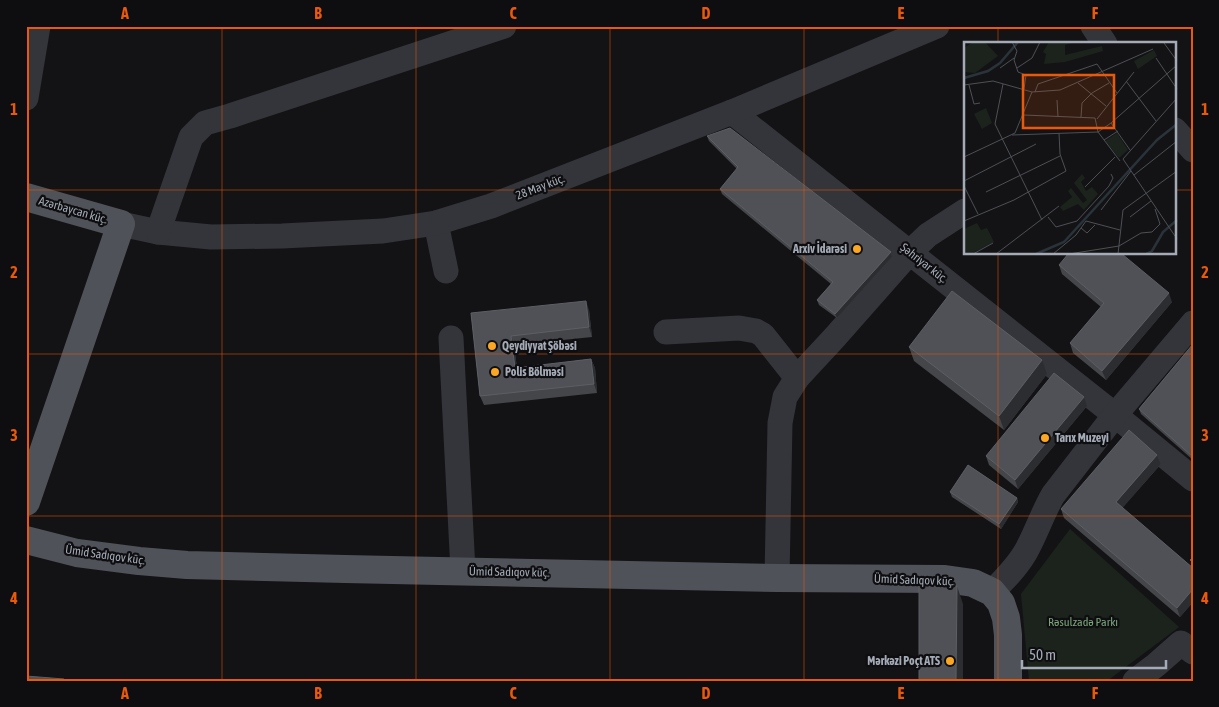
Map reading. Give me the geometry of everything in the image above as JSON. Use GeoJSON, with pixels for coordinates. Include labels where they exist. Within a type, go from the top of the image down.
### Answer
{"type":"FeatureCollection","features":[{"type":"Feature","properties":{"kind":"main road","name":"Azərbaycan küç."},"geometry":{"type":"LineString","coordinates":[[26,197],[121,224]]}},
{"type":"Feature","properties":{"kind":"main road"},"geometry":{"type":"LineString","coordinates":[[26,502],[121,224]]}},
{"type":"Feature","properties":{"kind":"main road","name":"Ümid Sadıqov küç."},"geometry":{"type":"LineString","coordinates":[[26,540],[77,553],[187,565],[776,578],[945,579],[973,583],[992,592]]}},
{"type":"Feature","properties":{"kind":"main road"},"geometry":{"type":"LineString","coordinates":[[992,592],[1001,603],[1006,618],[1008,681]]}},
{"type":"Feature","properties":{"kind":"street"},"geometry":{"type":"LineString","coordinates":[[26,98],[38,26]]}},
{"type":"Feature","properties":{"kind":"street"},"geometry":{"type":"LineString","coordinates":[[158,232],[191,137],[205,123],[504,26]]}},
{"type":"Feature","properties":{"kind":"street","name":"28 May küç."},"geometry":{"type":"LineString","coordinates":[[121,224],[158,232],[212,237],[384,231],[436,223],[491,206],[732,112],[937,26]]}},
{"type":"Feature","properties":{"kind":"street"},"geometry":{"type":"LineString","coordinates":[[1093,26],[1104,42]]}},
{"type":"Feature","properties":{"kind":"street","name":"Şəhriyar küç."},"geometry":{"type":"LineString","coordinates":[[732,112],[1193,479]]}},
{"type":"Feature","properties":{"kind":"street"},"geometry":{"type":"LineString","coordinates":[[1176,131],[1193,150]]}},
{"type":"Feature","properties":{"kind":"street"},"geometry":{"type":"LineString","coordinates":[[776,578],[780,423],[785,398],[797,378],[910,252],[928,235],[964,212]]}},
{"type":"Feature","properties":{"kind":"street"},"geometry":{"type":"LineString","coordinates":[[436,223],[446,271]]}},
{"type":"Feature","properties":{"kind":"street"},"geometry":{"type":"LineString","coordinates":[[992,592],[1026,552],[1044,509],[1053,495],[1114,415],[1193,323]]}},
{"type":"Feature","properties":{"kind":"street"},"geometry":{"type":"LineString","coordinates":[[666,332],[739,328],[756,332],[763,335],[797,378]]}},
{"type":"Feature","properties":{"kind":"street"},"geometry":{"type":"LineString","coordinates":[[451,338],[463,571]]}},
{"type":"Feature","properties":{"kind":"street"},"geometry":{"type":"LineString","coordinates":[[1135,681],[1189,642]]}},
{"type":"Feature","properties":{"kind":"green space","name":"Rəsulzadə Parkı"},"geometry":{"type":"Polygon","coordinates":[[[1070,529],[1179,627],[1107,681],[1029,681],[1021,594],[1070,529]]]}},
{"type":"Feature","properties":{"kind":"building"},"geometry":{"type":"Polygon","coordinates":[[[730,128],[891,252],[835,314],[817,300],[833,282],[720,189],[738,167],[707,136],[730,128]]]}},
{"type":"Feature","properties":{"kind":"building"},"geometry":{"type":"Polygon","coordinates":[[[1067,255],[1123,255],[1169,293],[1102,371],[1070,343],[1104,303],[1059,265],[1067,255]]]}},
{"type":"Feature","properties":{"kind":"building"},"geometry":{"type":"Polygon","coordinates":[[[952,291],[1042,360],[999,416],[909,347],[952,291]]]}},
{"type":"Feature","properties":{"kind":"building"},"geometry":{"type":"Polygon","coordinates":[[[586,301],[589,327],[511,336],[515,368],[591,359],[594,384],[480,396],[471,313],[586,301]]]}},
{"type":"Feature","properties":{"kind":"building"},"geometry":{"type":"Polygon","coordinates":[[[1193,344],[1193,456],[1192,456],[1139,409],[1193,344]]]}},
{"type":"Feature","properties":{"kind":"building"},"geometry":{"type":"Polygon","coordinates":[[[1054,373],[1084,397],[1015,480],[986,456],[1054,373]]]}},
{"type":"Feature","properties":{"kind":"building"},"geometry":{"type":"Polygon","coordinates":[[[1129,430],[1157,455],[1116,502],[1193,568],[1193,589],[1177,608],[1061,509],[1129,430]]]}},
{"type":"Feature","properties":{"kind":"building"},"geometry":{"type":"Polygon","coordinates":[[[968,465],[1017,498],[999,524],[950,492],[968,465]]]}},
{"type":"Feature","properties":{"kind":"building"},"geometry":{"type":"Polygon","coordinates":[[[919,586],[957,586],[956,681],[919,681],[919,586]]]}},
{"type":"Feature","properties":{"kind":"building"},"geometry":{"type":"Polygon","coordinates":[[[26,676],[64,679],[64,681],[26,681],[26,676]]]}},
{"type":"Feature","properties":{"kind":"place","name":"Arxiv İdarəsi"},"geometry":{"type":"Point","coordinates":[857,249]}},
{"type":"Feature","properties":{"kind":"place","name":"Qeydiyyat Şöbəsi"},"geometry":{"type":"Point","coordinates":[492,346]}},
{"type":"Feature","properties":{"kind":"place","name":"Polis Bölməsi"},"geometry":{"type":"Point","coordinates":[495,372]}},
{"type":"Feature","properties":{"kind":"place","name":"Tarıx Muzeyi"},"geometry":{"type":"Point","coordinates":[1045,438]}},
{"type":"Feature","properties":{"kind":"place","name":"Mərkəzi Poçt ATS"},"geometry":{"type":"Point","coordinates":[950,661]}}]}
